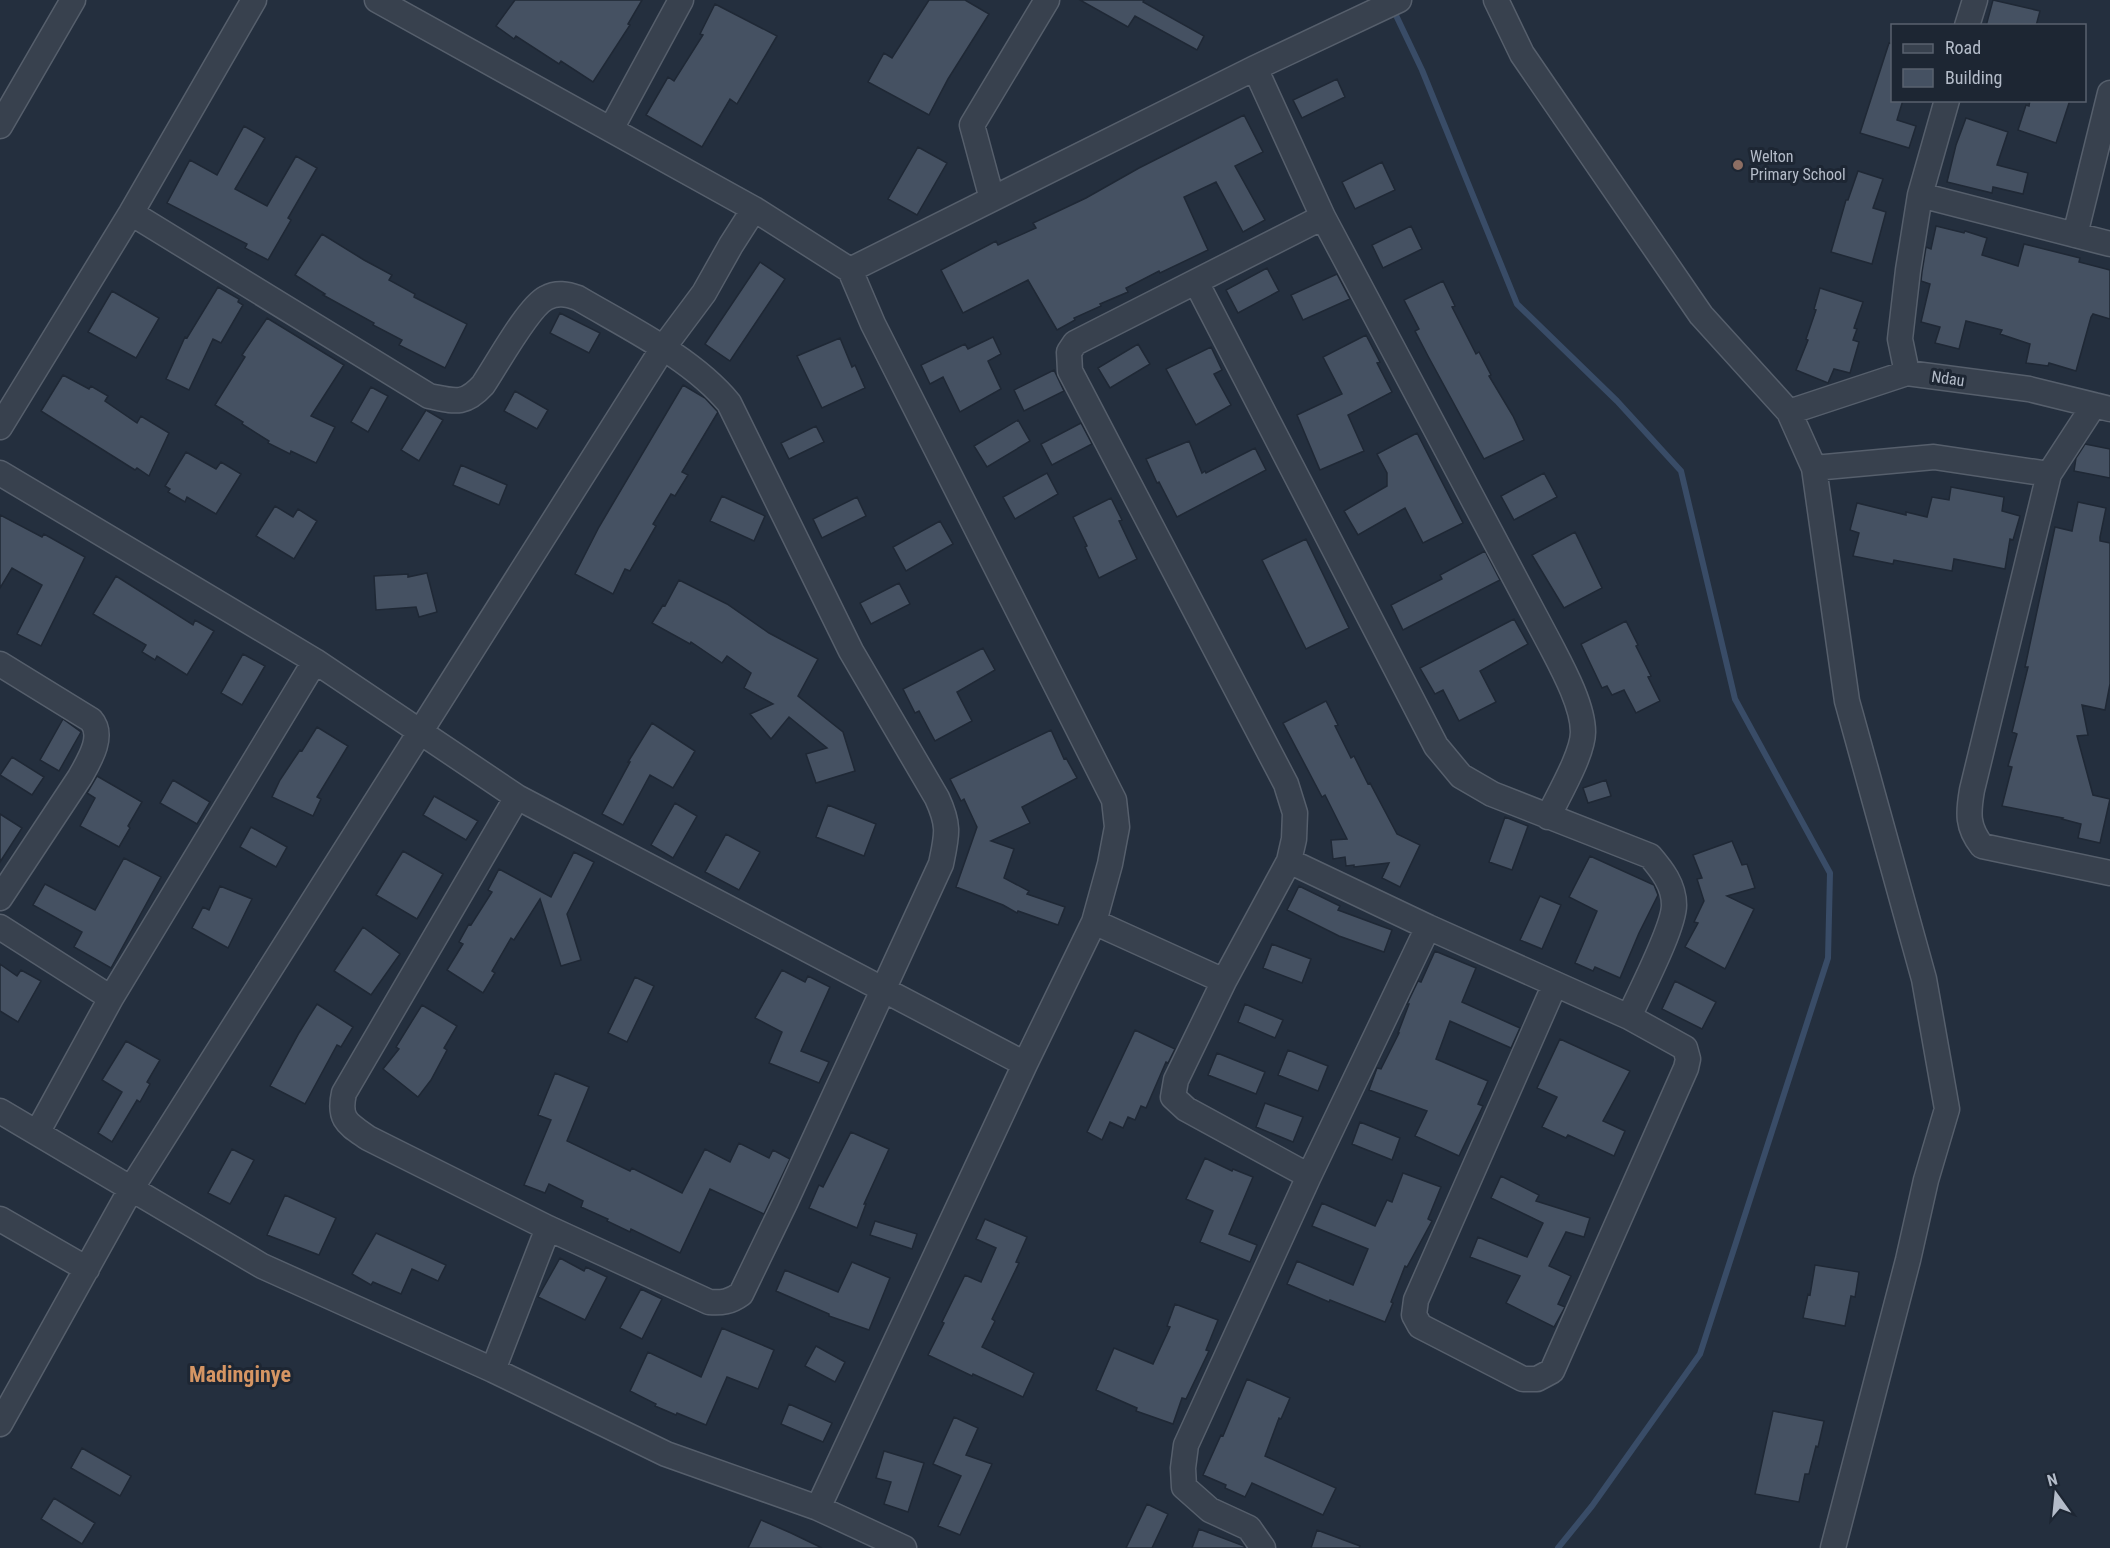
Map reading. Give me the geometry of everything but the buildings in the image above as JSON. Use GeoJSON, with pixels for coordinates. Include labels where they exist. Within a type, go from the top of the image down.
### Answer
{"type":"FeatureCollection","features":[{"type":"Feature","properties":{"kind":"street"},"geometry":{"type":"LineString","coordinates":[[0,126],[73,0]]}},
{"type":"Feature","properties":{"kind":"street"},"geometry":{"type":"LineString","coordinates":[[0,427],[131,213],[254,0]]}},
{"type":"Feature","properties":{"kind":"street"},"geometry":{"type":"LineString","coordinates":[[377,0],[754,209],[850,270],[873,324],[1114,800],[1117,827],[1110,864],[1094,922],[1025,1064],[818,1508]]}},
{"type":"Feature","properties":{"kind":"street"},"geometry":{"type":"LineString","coordinates":[[611,129],[681,0]]}},
{"type":"Feature","properties":{"kind":"street"},"geometry":{"type":"LineString","coordinates":[[992,199],[972,125],[1047,0]]}},
{"type":"Feature","properties":{"kind":"street"},"geometry":{"type":"LineString","coordinates":[[850,270],[1255,68],[1399,0]]}},
{"type":"Feature","properties":{"kind":"street"},"geometry":{"type":"LineString","coordinates":[[1496,0],[1522,54],[1701,315],[1789,412],[1814,468],[1847,701],[1924,979],[1947,1109],[1926,1180],[1905,1271],[1833,1548]]}},
{"type":"Feature","properties":{"kind":"street"},"geometry":{"type":"LineString","coordinates":[[1968,24],[1974,0]]}},
{"type":"Feature","properties":{"kind":"street"},"geometry":{"type":"LineString","coordinates":[[1255,68],[1323,217],[1551,646],[1575,696],[1583,732],[1578,755],[1548,817]]}},
{"type":"Feature","properties":{"kind":"street"},"geometry":{"type":"LineString","coordinates":[[2075,235],[2110,93]]}},
{"type":"Feature","properties":{"kind":"street"},"geometry":{"type":"LineString","coordinates":[[1907,373],[1900,339],[1908,270],[1920,195],[1946,102]]}},
{"type":"Feature","properties":{"kind":"street"},"geometry":{"type":"LineString","coordinates":[[1920,195],[2110,244]]}},
{"type":"Feature","properties":{"kind":"street"},"geometry":{"type":"LineString","coordinates":[[0,1424],[131,1189],[663,348],[704,293],[754,209]]}},
{"type":"Feature","properties":{"kind":"street"},"geometry":{"type":"LineString","coordinates":[[131,213],[429,396],[456,402],[473,396],[483,385],[533,308],[547,297],[565,294],[578,298],[663,348],[717,389],[729,403],[851,651],[937,798],[946,818],[947,836],[940,864],[883,991],[741,1294],[724,1303],[709,1302],[548,1228],[368,1138],[346,1122],[340,1107],[344,1093],[517,797]]}},
{"type":"Feature","properties":{"kind":"street"},"geometry":{"type":"LineString","coordinates":[[1309,1176],[1186,1109],[1173,1096],[1176,1080],[1224,981],[1289,861],[1294,839],[1295,813],[1286,784],[1070,370],[1069,352],[1074,343],[1323,217]]}},
{"type":"Feature","properties":{"kind":"street"},"geometry":{"type":"LineString","coordinates":[[1196,282],[1436,746],[1461,776],[1492,794],[1650,856],[1667,876],[1674,904],[1671,922],[1629,1017]]}},
{"type":"Feature","properties":{"kind":"street","name":"Ndau"},"geometry":{"type":"LineString","coordinates":[[1789,412],[1907,373],[2029,389],[2102,407]]}},
{"type":"Feature","properties":{"kind":"street"},"geometry":{"type":"LineString","coordinates":[[2102,407],[2049,474],[1969,809],[1972,834],[1982,846],[2110,873]]}},
{"type":"Feature","properties":{"kind":"street"},"geometry":{"type":"LineString","coordinates":[[1814,468],[1934,457],[2049,474]]}},
{"type":"Feature","properties":{"kind":"street"},"geometry":{"type":"LineString","coordinates":[[0,473],[315,661],[517,797],[1025,1064]]}},
{"type":"Feature","properties":{"kind":"street"},"geometry":{"type":"LineString","coordinates":[[37,1132],[111,998],[315,661]]}},
{"type":"Feature","properties":{"kind":"street"},"geometry":{"type":"LineString","coordinates":[[0,664],[91,720],[96,726],[98,735],[90,760],[80,777],[0,898]]}},
{"type":"Feature","properties":{"kind":"street"},"geometry":{"type":"LineString","coordinates":[[1289,861],[1428,927],[1629,1017],[1685,1048],[1688,1059],[1686,1068],[1552,1371],[1537,1379],[1523,1379],[1420,1326],[1414,1315],[1416,1300],[1555,984]]}},
{"type":"Feature","properties":{"kind":"street"},"geometry":{"type":"LineString","coordinates":[[1094,922],[1224,981]]}},
{"type":"Feature","properties":{"kind":"street"},"geometry":{"type":"LineString","coordinates":[[0,927],[111,998]]}},
{"type":"Feature","properties":{"kind":"street"},"geometry":{"type":"LineString","coordinates":[[1263,1548],[1249,1528],[1210,1510],[1184,1487],[1183,1468],[1186,1445],[1309,1176],[1428,927]]}},
{"type":"Feature","properties":{"kind":"street"},"geometry":{"type":"LineString","coordinates":[[0,1111],[262,1266],[494,1370],[666,1454],[818,1508],[904,1548]]}},
{"type":"Feature","properties":{"kind":"street"},"geometry":{"type":"LineString","coordinates":[[0,1219],[87,1269]]}},
{"type":"Feature","properties":{"kind":"street"},"geometry":{"type":"LineString","coordinates":[[494,1370],[548,1228]]}},
{"type":"Feature","properties":{"kind":"waterway"},"geometry":{"type":"LineString","coordinates":[[1393,9],[1422,70],[1517,304],[1617,401],[1681,471],[1735,699],[1830,873],[1828,958],[1700,1354],[1592,1506],[1558,1548]]}},
{"type":"Feature","properties":{"kind":"place","name":"Welton Primary School"},"geometry":{"type":"Point","coordinates":[1738,165]}},
{"type":"Feature","properties":{"kind":"district","name":"Madinginye"},"geometry":{"type":"Point","coordinates":[240,1374]}}]}
